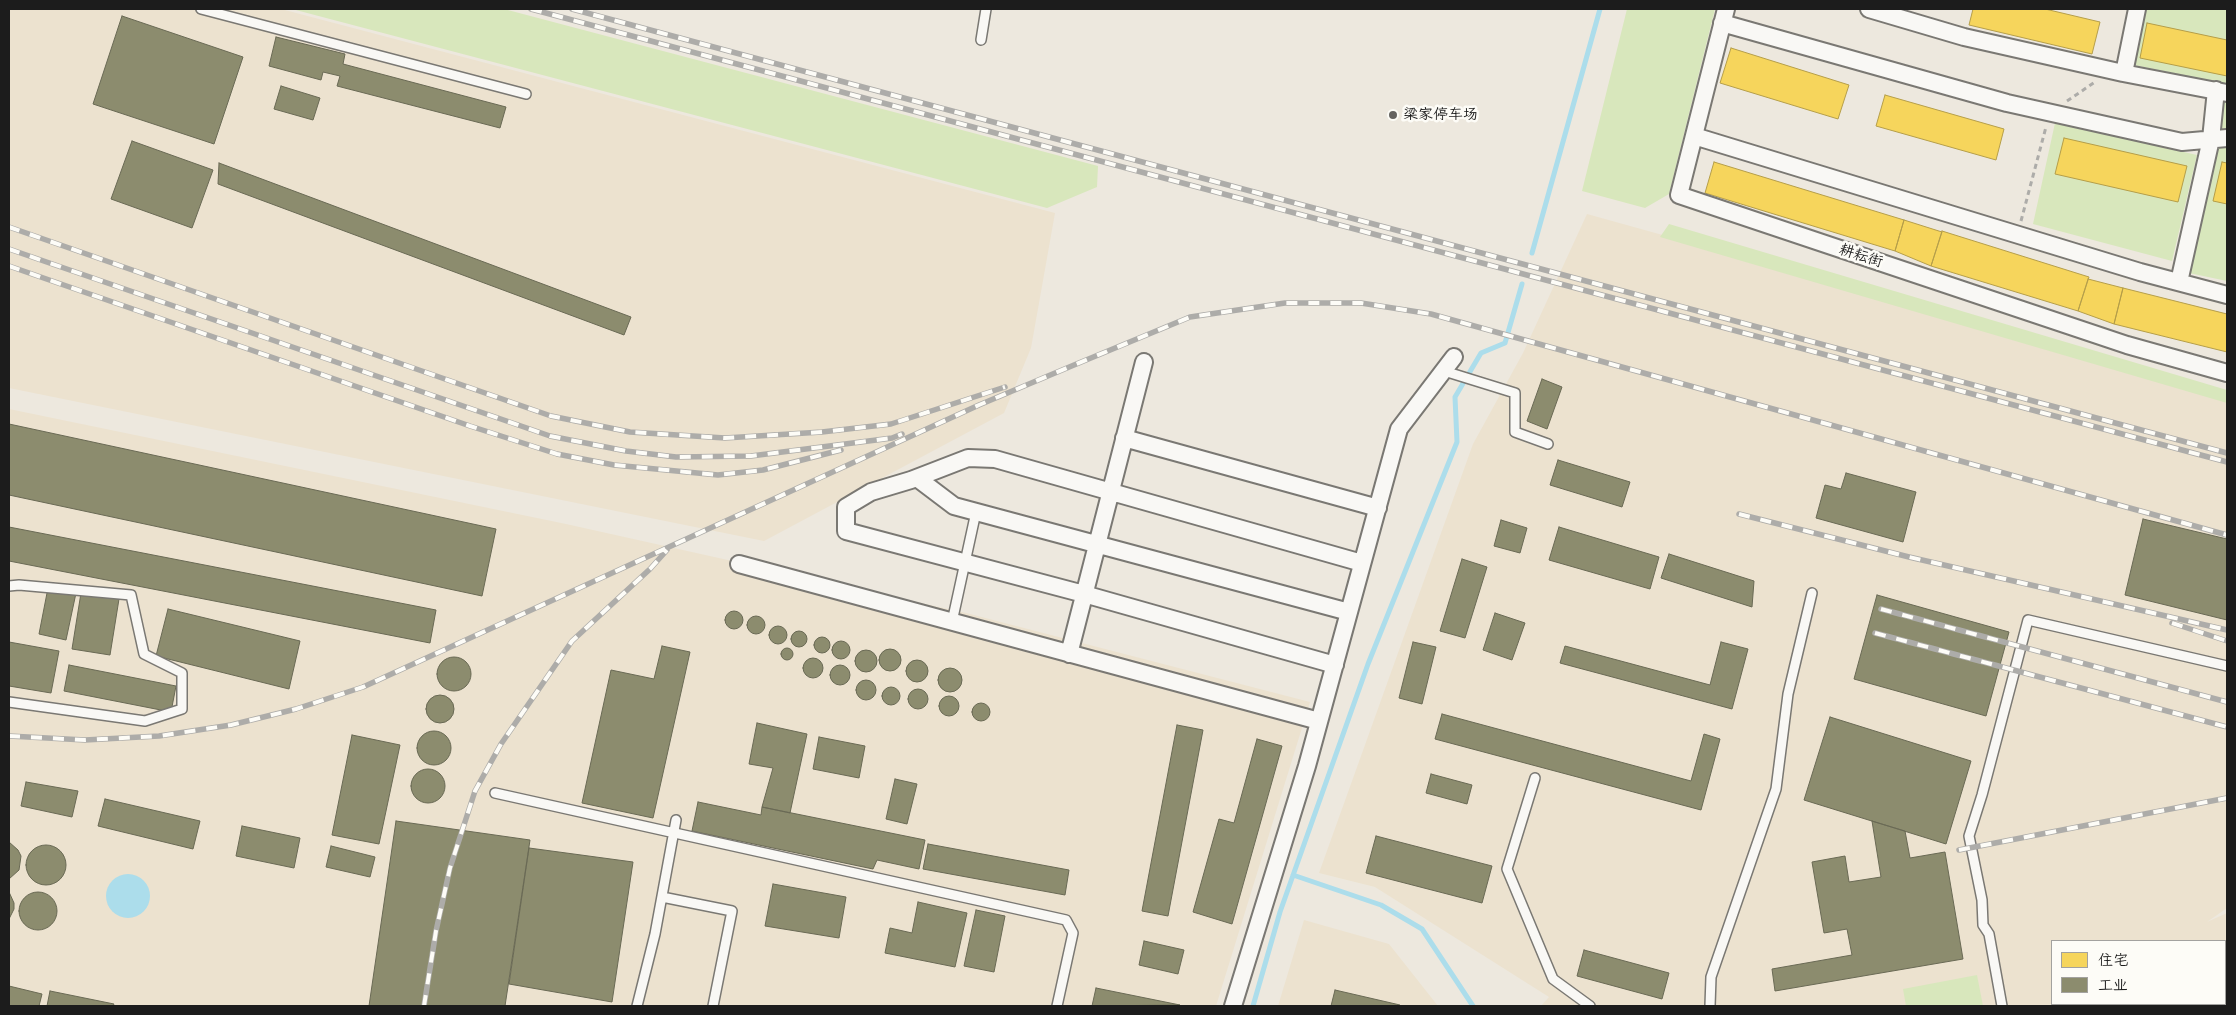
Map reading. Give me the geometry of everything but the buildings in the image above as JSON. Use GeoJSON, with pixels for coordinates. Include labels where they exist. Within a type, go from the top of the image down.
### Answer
{"type":"FeatureCollection","features":[{"type":"Feature","properties":{"kind":"street"},"geometry":{"type":"LineString","coordinates":[[1869,9],[1964,37],[2118,72],[2222,91],[2179,282]]}},
{"type":"Feature","properties":{"kind":"street"},"geometry":{"type":"LineString","coordinates":[[2118,72],[2137,9]]}},
{"type":"Feature","properties":{"kind":"street"},"geometry":{"type":"LineString","coordinates":[[1724,16],[2007,103],[2182,142],[2227,138]]}},
{"type":"Feature","properties":{"kind":"street","name":"耕耘街"},"geometry":{"type":"LineString","coordinates":[[1724,16],[1679,195],[2128,345],[2227,373]]}},
{"type":"Feature","properties":{"kind":"street"},"geometry":{"type":"LineString","coordinates":[[1694,136],[2018,235],[2227,295]]}},
{"type":"Feature","properties":{"kind":"street"},"geometry":{"type":"LineString","coordinates":[[1233,1006],[1319,721],[1399,429],[1450,373],[1454,357]]}},
{"type":"Feature","properties":{"kind":"street"},"geometry":{"type":"LineString","coordinates":[[1069,654],[1144,362]]}},
{"type":"Feature","properties":{"kind":"street"},"geometry":{"type":"LineString","coordinates":[[1124,438],[1378,508]]}},
{"type":"Feature","properties":{"kind":"street"},"geometry":{"type":"LineString","coordinates":[[1334,665],[1084,594],[846,531],[846,507],[870,492],[917,478],[968,458],[995,458],[1362,563]]}},
{"type":"Feature","properties":{"kind":"street"},"geometry":{"type":"LineString","coordinates":[[917,478],[954,506],[1349,612]]}},
{"type":"Feature","properties":{"kind":"street"},"geometry":{"type":"LineString","coordinates":[[739,564],[1319,721]]}},
{"type":"Feature","properties":{"kind":"lane"},"geometry":{"type":"LineString","coordinates":[[201,9],[526,94]]}},
{"type":"Feature","properties":{"kind":"lane"},"geometry":{"type":"LineString","coordinates":[[981,40],[986,9]]}},
{"type":"Feature","properties":{"kind":"lane"},"geometry":{"type":"LineString","coordinates":[[1450,373],[1515,393],[1515,432],[1548,444]]}},
{"type":"Feature","properties":{"kind":"lane"},"geometry":{"type":"LineString","coordinates":[[952,622],[976,512]]}},
{"type":"Feature","properties":{"kind":"lane"},"geometry":{"type":"LineString","coordinates":[[9,586],[19,585],[130,595],[144,654],[182,673],[182,710],[145,721],[9,702]]}},
{"type":"Feature","properties":{"kind":"lane"},"geometry":{"type":"LineString","coordinates":[[1710,1006],[1711,977],[1776,789],[1788,694],[1812,593]]}},
{"type":"Feature","properties":{"kind":"lane"},"geometry":{"type":"LineString","coordinates":[[2002,1006],[1989,934],[1983,925],[1982,900],[1969,836],[1982,795],[2028,620],[2227,666]]}},
{"type":"Feature","properties":{"kind":"lane"},"geometry":{"type":"LineString","coordinates":[[1536,778],[1507,869],[1553,979],[1590,1006]]}},
{"type":"Feature","properties":{"kind":"lane"},"geometry":{"type":"LineString","coordinates":[[495,793],[1066,920],[1074,933],[1057,1006]]}},
{"type":"Feature","properties":{"kind":"lane"},"geometry":{"type":"LineString","coordinates":[[637,1006],[662,897],[676,820]]}},
{"type":"Feature","properties":{"kind":"lane"},"geometry":{"type":"LineString","coordinates":[[662,897],[732,911],[713,1006]]}},
{"type":"Feature","properties":{"kind":"path"},"geometry":{"type":"LineString","coordinates":[[2018,235],[2050,112],[2118,72]]}},
{"type":"Feature","properties":{"kind":"shaded area"},"geometry":{"type":"Polygon","coordinates":[[[9,9],[281,9],[1055,213],[1031,348],[1004,413],[764,541],[9,388],[9,9]]]}},
{"type":"Feature","properties":{"kind":"shaded area"},"geometry":{"type":"Polygon","coordinates":[[[1587,214],[2227,392],[2227,908],[2207,922],[2227,913],[2227,1006],[1541,1006],[1549,997],[1375,887],[1319,873],[1473,444],[1523,353],[1587,214]]]}},
{"type":"Feature","properties":{"kind":"shaded area"},"geometry":{"type":"Polygon","coordinates":[[[9,409],[566,524],[966,613],[1310,702],[1216,1006],[9,1006],[9,409]]]}},
{"type":"Feature","properties":{"kind":"shaded area"},"geometry":{"type":"Polygon","coordinates":[[[1304,920],[1389,944],[1438,1006],[1278,1006],[1304,920]]]}},
{"type":"Feature","properties":{"kind":"green space"},"geometry":{"type":"Polygon","coordinates":[[[292,9],[504,9],[1098,166],[1097,187],[1047,208],[292,9]]]}},
{"type":"Feature","properties":{"kind":"green space"},"geometry":{"type":"Polygon","coordinates":[[[1627,9],[1715,9],[1669,194],[1645,208],[1582,191],[1627,9]]]}},
{"type":"Feature","properties":{"kind":"green space"},"geometry":{"type":"Polygon","coordinates":[[[2145,9],[2227,9],[2227,281],[2189,273],[2217,154],[2221,83],[2134,65],[2145,9]]]}},
{"type":"Feature","properties":{"kind":"green space"},"geometry":{"type":"Polygon","coordinates":[[[2055,123],[2197,155],[2172,261],[2033,224],[2055,123]]]}},
{"type":"Feature","properties":{"kind":"green space"},"geometry":{"type":"Polygon","coordinates":[[[1669,224],[2227,390],[2227,403],[1660,237],[1669,224]]]}},
{"type":"Feature","properties":{"kind":"green space"},"geometry":{"type":"Polygon","coordinates":[[[1977,975],[1983,1006],[1906,1006],[1903,989],[1977,975]]]}},
{"type":"Feature","properties":{"kind":"water"},"geometry":{"type":"Polygon","coordinates":[[[128,874],[140,878],[146,884],[150,896],[146,908],[140,914],[128,918],[116,914],[110,908],[106,896],[110,884],[116,878],[128,874]]]}},
{"type":"Feature","properties":{"kind":"waterway"},"geometry":{"type":"LineString","coordinates":[[1532,253],[1600,9]]}},
{"type":"Feature","properties":{"kind":"waterway"},"geometry":{"type":"LineString","coordinates":[[1253,1006],[1280,912],[1368,664],[1457,442],[1455,397],[1481,353],[1505,343],[1522,284]]}},
{"type":"Feature","properties":{"kind":"waterway"},"geometry":{"type":"LineString","coordinates":[[1293,875],[1381,905],[1422,929],[1473,1006]]}},
{"type":"Feature","properties":{"kind":"railway"},"geometry":{"type":"LineString","coordinates":[[531,9],[2227,462]]}},
{"type":"Feature","properties":{"kind":"railway"},"geometry":{"type":"LineString","coordinates":[[572,9],[2227,453]]}},
{"type":"Feature","properties":{"kind":"railway"},"geometry":{"type":"LineString","coordinates":[[9,227],[551,416],[630,432],[725,438],[822,432],[891,424],[1005,387]]}},
{"type":"Feature","properties":{"kind":"railway"},"geometry":{"type":"LineString","coordinates":[[9,249],[550,436],[626,451],[676,457],[751,456],[892,438],[902,434]]}},
{"type":"Feature","properties":{"kind":"railway"},"geometry":{"type":"LineString","coordinates":[[9,266],[470,426],[557,454],[614,465],[718,475],[763,470],[841,450]]}},
{"type":"Feature","properties":{"kind":"railway"},"geometry":{"type":"LineString","coordinates":[[9,736],[85,740],[159,736],[231,725],[296,709],[363,687],[979,405],[1074,365],[1190,317],[1285,303],[1361,303],[1431,314],[2227,535]]}},
{"type":"Feature","properties":{"kind":"railway"},"geometry":{"type":"LineString","coordinates":[[1739,514],[1909,557],[2227,630]]}},
{"type":"Feature","properties":{"kind":"railway"},"geometry":{"type":"LineString","coordinates":[[424,1006],[436,931],[450,868],[475,791],[501,744],[572,641],[650,569],[667,550]]}},
{"type":"Feature","properties":{"kind":"railway"},"geometry":{"type":"LineString","coordinates":[[1881,609],[2227,702]]}},
{"type":"Feature","properties":{"kind":"railway"},"geometry":{"type":"LineString","coordinates":[[2172,623],[2227,641]]}},
{"type":"Feature","properties":{"kind":"railway"},"geometry":{"type":"LineString","coordinates":[[1875,633],[2227,727]]}},
{"type":"Feature","properties":{"kind":"railway"},"geometry":{"type":"LineString","coordinates":[[1959,850],[2227,798]]}},
{"type":"Feature","properties":{"kind":"place","name":"梁家停车场"},"geometry":{"type":"Point","coordinates":[1393,115]}}]}
